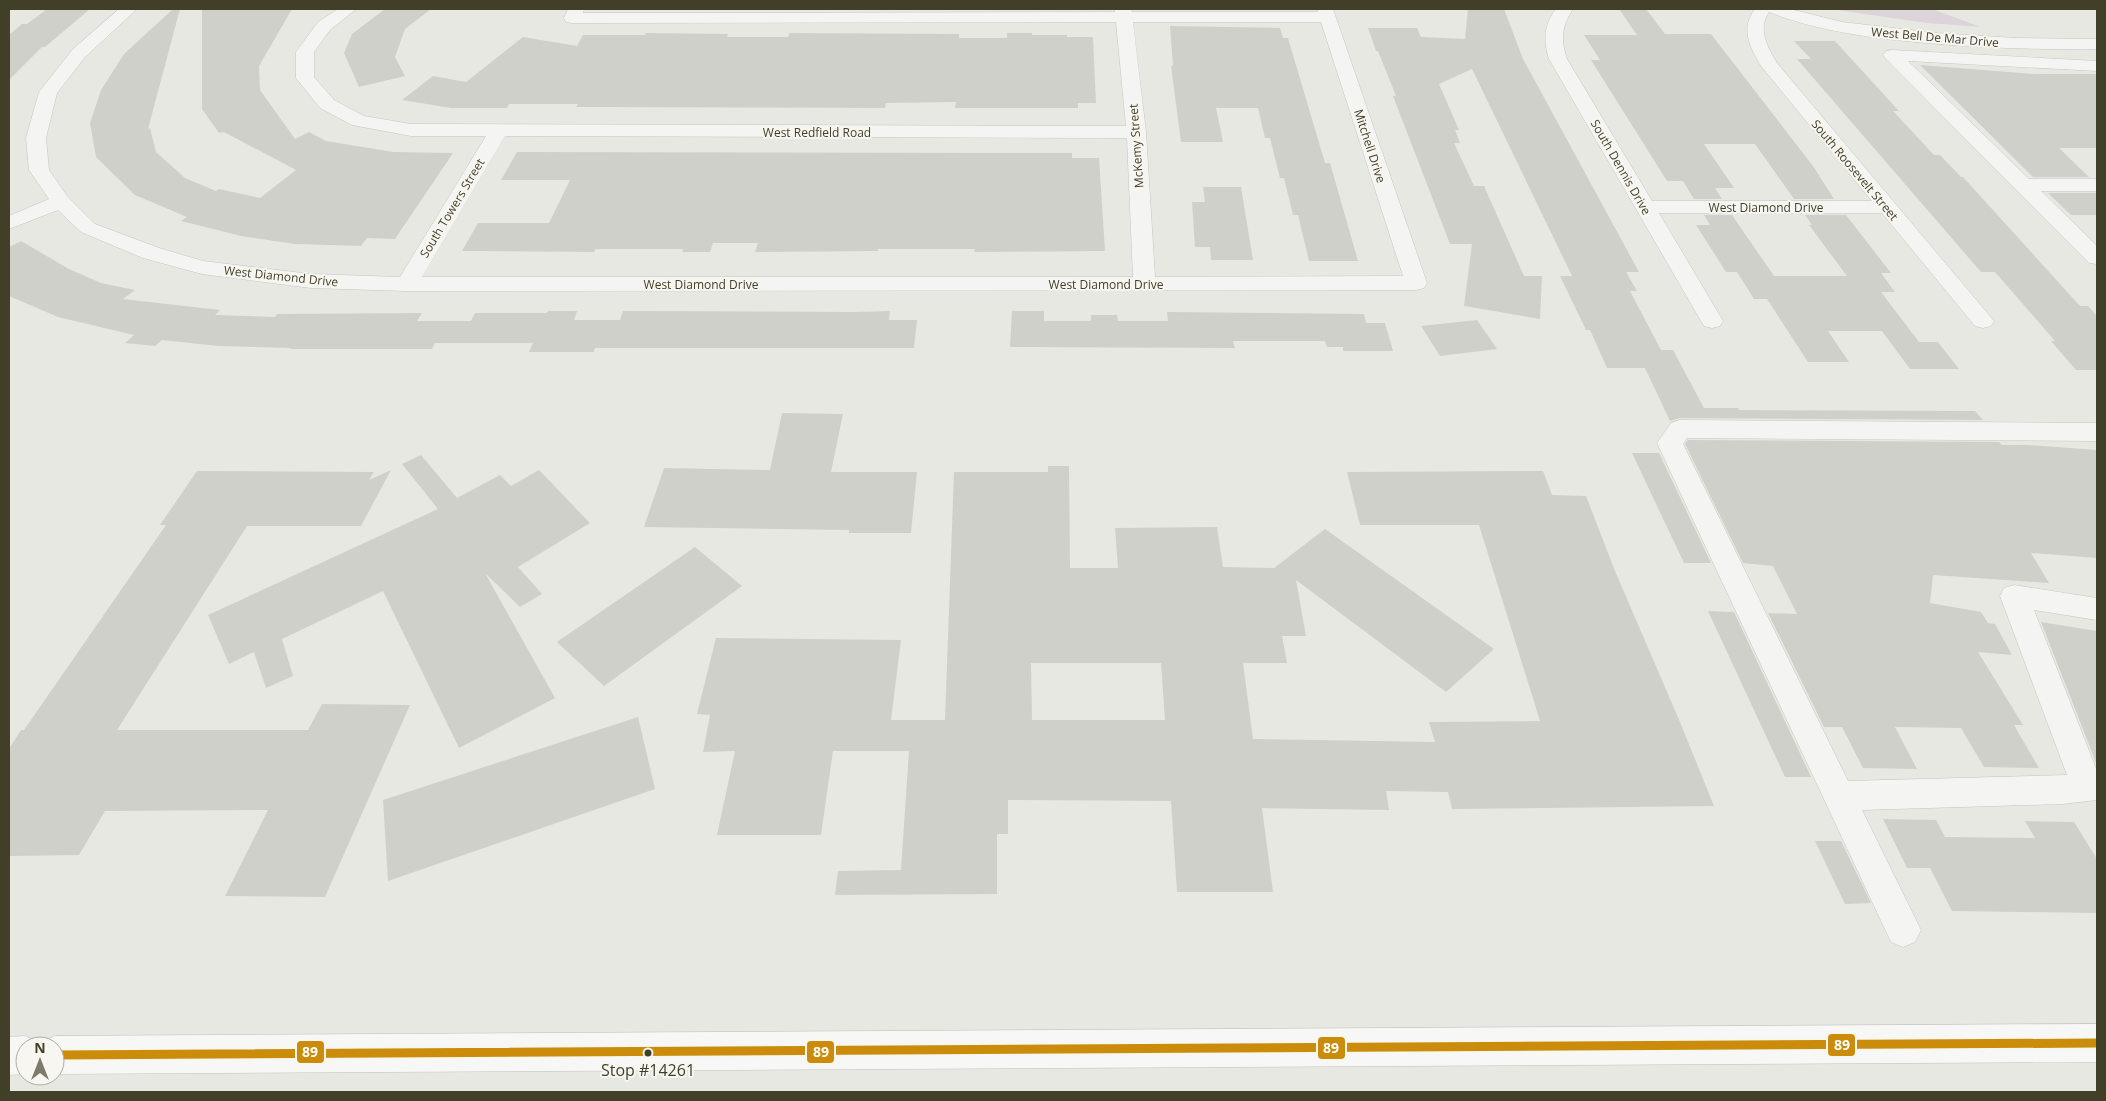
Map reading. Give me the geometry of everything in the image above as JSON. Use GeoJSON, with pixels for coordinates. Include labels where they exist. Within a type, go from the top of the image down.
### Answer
{"type":"FeatureCollection","features":[{"type":"Feature","properties":{"kind":"street","name":"West Diamond Drive"},"geometry":{"type":"LineString","coordinates":[[129,9],[79,53],[48,92],[36,138],[39,170],[62,201],[88,228],[151,253],[202,267],[311,281],[407,284],[1416,283]]}},
{"type":"Feature","properties":{"kind":"street","name":"West Redfield Road"},"geometry":{"type":"LineString","coordinates":[[348,9],[324,26],[305,52],[305,78],[327,104],[359,121],[412,130],[498,132],[1136,132]]}},
{"type":"Feature","properties":{"kind":"street","name":"South Dennis Drive"},"geometry":{"type":"LineString","coordinates":[[1565,9],[1553,30],[1554,50],[1712,321]]}},
{"type":"Feature","properties":{"kind":"street","name":"South Roosevelt Street"},"geometry":{"type":"LineString","coordinates":[[1763,9],[1754,24],[1755,33],[1758,46],[1770,66],[1983,321]]}},
{"type":"Feature","properties":{"kind":"street","name":"West Bell De Mar Drive"},"geometry":{"type":"LineString","coordinates":[[1775,9],[1800,18],[1867,30],[1936,39],[2025,44],[2097,44]]}},
{"type":"Feature","properties":{"kind":"street","name":"West Bell De Mar Drive"},"geometry":{"type":"LineString","coordinates":[[1805,9],[1858,19],[1948,30],[2000,33],[2097,33]]}},
{"type":"Feature","properties":{"kind":"street"},"geometry":{"type":"LineString","coordinates":[[574,13],[1326,13]]}},
{"type":"Feature","properties":{"kind":"street","name":"Mitchell Drive"},"geometry":{"type":"LineString","coordinates":[[1326,13],[1416,283]]}},
{"type":"Feature","properties":{"kind":"street","name":"McKemy Street"},"geometry":{"type":"LineString","coordinates":[[1123,14],[1136,132],[1144,284]]}},
{"type":"Feature","properties":{"kind":"street"},"geometry":{"type":"LineString","coordinates":[[2097,66],[2013,63],[1892,55],[2097,258]]}},
{"type":"Feature","properties":{"kind":"street","name":"South Towers Street"},"geometry":{"type":"LineString","coordinates":[[407,284],[498,132]]}},
{"type":"Feature","properties":{"kind":"street"},"geometry":{"type":"LineString","coordinates":[[2024,185],[2097,186]]}},
{"type":"Feature","properties":{"kind":"street"},"geometry":{"type":"LineString","coordinates":[[9,223],[62,201]]}},
{"type":"Feature","properties":{"kind":"street","name":"West Diamond Drive"},"geometry":{"type":"LineString","coordinates":[[1645,207],[1887,207]]}},
{"type":"Feature","properties":{"kind":"street"},"geometry":{"type":"LineString","coordinates":[[1903,930],[1670,443],[1680,429],[2097,432]]}},
{"type":"Feature","properties":{"kind":"street"},"geometry":{"type":"LineString","coordinates":[[1839,796],[2062,790],[2092,787],[2014,596],[2097,609]]}},
{"type":"Feature","properties":{"kind":"street"},"geometry":{"type":"LineString","coordinates":[[65,1055],[2097,1044]]}},
{"type":"Feature","properties":{"kind":"shaded area"},"geometry":{"type":"Polygon","coordinates":[[[1830,9],[1932,9],[1981,27],[1927,23],[1830,9]]]}},
{"type":"Feature","properties":{"kind":"building"},"geometry":{"type":"Polygon","coordinates":[[[47,9],[90,9],[45,47],[42,47],[9,80],[9,35],[22,24],[27,24],[47,9]]]}},
{"type":"Feature","properties":{"kind":"building"},"geometry":{"type":"Polygon","coordinates":[[[173,9],[180,9],[148,129],[150,128],[156,152],[185,178],[216,191],[219,189],[260,198],[296,170],[224,132],[219,133],[202,109],[202,9],[292,9],[259,66],[260,90],[295,139],[309,132],[326,141],[393,152],[453,153],[395,239],[367,238],[361,246],[295,244],[241,236],[181,221],[187,217],[135,195],[96,157],[90,123],[101,90],[124,54],[173,9]]]}},
{"type":"Feature","properties":{"kind":"building"},"geometry":{"type":"Polygon","coordinates":[[[385,9],[431,9],[405,29],[395,57],[405,76],[359,87],[344,53],[352,34],[385,9]]]}},
{"type":"Feature","properties":{"kind":"building"},"geometry":{"type":"Polygon","coordinates":[[[1468,9],[1504,9],[1523,59],[1639,272],[1626,272],[1637,291],[1630,291],[1661,350],[1673,350],[1704,408],[1738,408],[1739,410],[1975,411],[1983,420],[1680,418],[1670,421],[1645,368],[1607,368],[1590,330],[1586,330],[1560,276],[1572,276],[1472,69],[1439,84],[1459,130],[1455,130],[1460,143],[1454,143],[1474,186],[1484,186],[1524,276],[1542,276],[1540,319],[1464,306],[1472,244],[1450,244],[1393,96],[1396,96],[1368,28],[1417,28],[1421,37],[1465,39],[1468,9]]]}},
{"type":"Feature","properties":{"kind":"building"},"geometry":{"type":"Polygon","coordinates":[[[1619,9],[1646,9],[1665,34],[1711,34],[1813,166],[1834,199],[1794,199],[1755,144],[1704,144],[1734,188],[1715,188],[1722,199],[1694,199],[1683,181],[1667,181],[1591,60],[1600,60],[1584,35],[1637,35],[1619,9]]]}},
{"type":"Feature","properties":{"kind":"building"},"geometry":{"type":"Polygon","coordinates":[[[1170,26],[1280,28],[1283,38],[1288,38],[1325,163],[1330,163],[1358,261],[1309,261],[1298,215],[1293,215],[1284,178],[1280,178],[1270,138],[1265,138],[1258,108],[1216,108],[1223,142],[1181,142],[1171,66],[1173,66],[1170,26]]]}},
{"type":"Feature","properties":{"kind":"building"},"geometry":{"type":"Polygon","coordinates":[[[646,33],[728,34],[727,37],[788,37],[790,33],[959,34],[959,38],[1007,38],[1007,33],[1032,33],[1032,35],[1093,37],[1096,103],[1078,103],[1078,108],[955,108],[956,102],[886,103],[885,108],[576,107],[578,104],[509,104],[507,108],[451,108],[402,100],[433,76],[466,82],[523,37],[577,46],[583,35],[645,35],[646,33]]]}},
{"type":"Feature","properties":{"kind":"building"},"geometry":{"type":"Polygon","coordinates":[[[1794,41],[1835,41],[1899,111],[1893,111],[1934,155],[1940,155],[1963,177],[2080,306],[2088,306],[2097,316],[2097,370],[2076,370],[2051,341],[2055,341],[1995,272],[1981,272],[1797,59],[1811,59],[1794,41]]]}},
{"type":"Feature","properties":{"kind":"building"},"geometry":{"type":"Polygon","coordinates":[[[1920,65],[2035,74],[2097,74],[2097,148],[2059,148],[2089,177],[2033,177],[1920,65]]]}},
{"type":"Feature","properties":{"kind":"building"},"geometry":{"type":"Polygon","coordinates":[[[517,152],[1072,153],[1072,158],[1099,158],[1105,251],[974,252],[975,249],[878,249],[878,251],[755,252],[758,243],[713,243],[710,252],[682,252],[683,249],[595,249],[594,252],[462,251],[478,223],[549,223],[570,180],[501,180],[517,152]]]}},
{"type":"Feature","properties":{"kind":"building"},"geometry":{"type":"Polygon","coordinates":[[[1203,187],[1241,187],[1253,260],[1211,260],[1210,247],[1195,247],[1192,202],[1205,202],[1203,187]]]}},
{"type":"Feature","properties":{"kind":"building"},"geometry":{"type":"Polygon","coordinates":[[[2048,193],[2097,193],[2097,215],[2071,215],[2048,193]]]}},
{"type":"Feature","properties":{"kind":"building"},"geometry":{"type":"Polygon","coordinates":[[[1704,215],[1732,215],[1774,276],[1847,276],[1809,225],[1812,225],[1805,215],[1846,215],[1891,273],[1881,273],[1895,292],[1881,292],[1919,342],[1938,342],[1959,369],[1910,369],[1882,331],[1828,331],[1849,362],[1808,362],[1767,299],[1754,299],[1737,272],[1726,272],[1696,225],[1710,225],[1704,215]]]}},
{"type":"Feature","properties":{"kind":"building"},"geometry":{"type":"Polygon","coordinates":[[[21,241],[69,269],[101,283],[135,290],[123,299],[220,310],[215,315],[275,317],[277,314],[422,313],[417,321],[471,321],[475,313],[547,313],[548,311],[577,311],[574,320],[620,320],[623,311],[890,311],[889,320],[917,320],[914,348],[595,348],[594,352],[529,352],[533,343],[435,343],[432,349],[290,349],[218,346],[162,340],[155,346],[125,343],[134,335],[58,317],[9,296],[9,247],[21,241]]]}},
{"type":"Feature","properties":{"kind":"building"},"geometry":{"type":"Polygon","coordinates":[[[1012,311],[1044,311],[1044,321],[1091,321],[1091,315],[1117,315],[1118,321],[1168,321],[1167,312],[1364,314],[1366,323],[1385,323],[1393,351],[1343,351],[1343,347],[1327,347],[1325,341],[1233,341],[1235,348],[1010,347],[1012,311]]]}},
{"type":"Feature","properties":{"kind":"building"},"geometry":{"type":"Polygon","coordinates":[[[1477,320],[1497,349],[1440,356],[1421,326],[1477,320]]]}},
{"type":"Feature","properties":{"kind":"building"},"geometry":{"type":"Polygon","coordinates":[[[782,413],[843,414],[831,472],[917,472],[911,533],[849,533],[849,530],[644,527],[664,468],[770,470],[782,413]]]}},
{"type":"Feature","properties":{"kind":"building"},"geometry":{"type":"Polygon","coordinates":[[[1688,440],[1999,442],[2002,445],[2097,450],[2097,558],[2031,553],[2049,583],[1933,575],[1930,603],[1981,612],[1988,623],[1995,624],[2012,655],[1978,652],[2023,725],[2014,725],[2039,768],[1984,767],[1961,728],[1895,727],[1917,769],[1863,768],[1842,727],[1824,727],[1768,613],[1797,614],[1773,566],[1743,563],[1685,444],[1688,440]]]}},
{"type":"Feature","properties":{"kind":"building"},"geometry":{"type":"Polygon","coordinates":[[[1632,453],[1659,453],[1711,563],[1684,563],[1632,453]]]}},
{"type":"Feature","properties":{"kind":"building"},"geometry":{"type":"Polygon","coordinates":[[[421,455],[457,498],[500,475],[511,486],[539,470],[590,523],[518,567],[542,594],[520,607],[485,573],[555,698],[459,748],[383,591],[282,639],[293,676],[266,688],[254,652],[229,664],[208,615],[438,509],[402,464],[421,455]]]}},
{"type":"Feature","properties":{"kind":"building"},"geometry":{"type":"Polygon","coordinates":[[[1048,466],[1069,466],[1070,568],[1118,568],[1115,528],[1217,527],[1223,567],[1274,568],[1325,529],[1494,649],[1446,692],[1296,580],[1306,636],[1282,636],[1287,663],[1243,663],[1253,739],[1435,742],[1429,722],[1540,721],[1479,525],[1360,525],[1347,472],[1543,471],[1552,495],[1586,496],[1615,571],[1714,806],[1452,809],[1448,792],[1386,791],[1389,810],[1262,808],[1273,892],[1177,892],[1171,801],[1008,800],[1008,834],[997,834],[997,894],[835,895],[838,871],[901,870],[909,751],[833,751],[821,835],[717,835],[735,751],[703,752],[710,715],[697,714],[716,638],[901,640],[891,720],[945,720],[954,472],[1048,472],[1048,466]],[[1031,663],[1032,720],[1165,720],[1161,663],[1031,663]]]}},
{"type":"Feature","properties":{"kind":"building"},"geometry":{"type":"Polygon","coordinates":[[[391,470],[361,526],[247,526],[117,730],[308,730],[322,704],[410,705],[325,897],[225,896],[268,810],[105,811],[79,855],[9,856],[9,749],[166,525],[160,525],[197,471],[374,472],[369,480],[391,470]]]}},
{"type":"Feature","properties":{"kind":"building"},"geometry":{"type":"Polygon","coordinates":[[[695,547],[742,586],[604,686],[557,642],[695,547]]]}},
{"type":"Feature","properties":{"kind":"building"},"geometry":{"type":"Polygon","coordinates":[[[1708,611],[1734,612],[1811,777],[1785,777],[1708,611]]]}},
{"type":"Feature","properties":{"kind":"building"},"geometry":{"type":"Polygon","coordinates":[[[2041,622],[2097,631],[2097,765],[2041,622]]]}},
{"type":"Feature","properties":{"kind":"building"},"geometry":{"type":"Polygon","coordinates":[[[638,717],[655,789],[388,881],[383,800],[638,717]]]}},
{"type":"Feature","properties":{"kind":"building"},"geometry":{"type":"Polygon","coordinates":[[[1883,819],[1936,820],[1945,837],[2035,838],[2025,821],[2074,822],[2097,859],[2097,913],[1952,911],[1930,868],[1907,868],[1883,819]]]}},
{"type":"Feature","properties":{"kind":"building"},"geometry":{"type":"Polygon","coordinates":[[[1815,841],[1841,841],[1871,903],[1845,904],[1815,841]]]}},
{"type":"Feature","properties":{"kind":"transit line","name":"89"},"geometry":{"type":"LineString","coordinates":[[65,1055],[2097,1043]]}},
{"type":"Feature","properties":{"kind":"place","name":"Stop #14261"},"geometry":{"type":"Point","coordinates":[648,1053]}}]}
